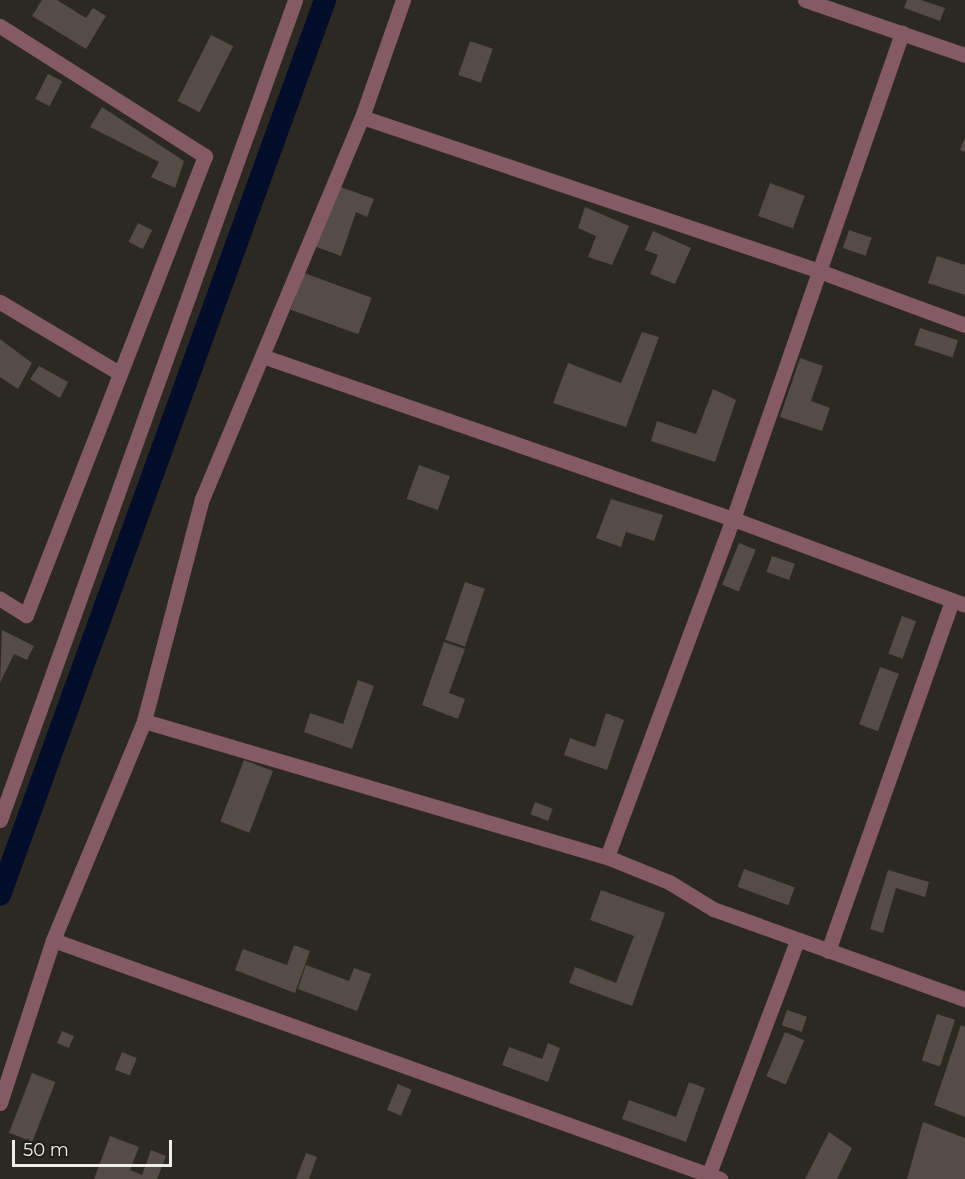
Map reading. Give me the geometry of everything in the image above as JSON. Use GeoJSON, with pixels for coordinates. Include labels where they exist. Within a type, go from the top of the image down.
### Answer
{"type":"FeatureCollection","features":[{"type":"Feature","properties":{"kind":"street"},"geometry":{"type":"LineString","coordinates":[[0,820],[295,0]]}},
{"type":"Feature","properties":{"kind":"street"},"geometry":{"type":"LineString","coordinates":[[0,1103],[53,940],[144,721],[202,500],[265,357],[362,117],[403,0]]}},
{"type":"Feature","properties":{"kind":"street"},"geometry":{"type":"LineString","coordinates":[[806,0],[965,55]]}},
{"type":"Feature","properties":{"kind":"street"},"geometry":{"type":"LineString","coordinates":[[0,26],[205,156],[26,615],[0,599]]}},
{"type":"Feature","properties":{"kind":"street"},"geometry":{"type":"LineString","coordinates":[[608,857],[733,519],[902,33]]}},
{"type":"Feature","properties":{"kind":"street"},"geometry":{"type":"LineString","coordinates":[[362,117],[819,271],[965,325]]}},
{"type":"Feature","properties":{"kind":"street"},"geometry":{"type":"LineString","coordinates":[[0,302],[119,373]]}},
{"type":"Feature","properties":{"kind":"street"},"geometry":{"type":"LineString","coordinates":[[265,357],[733,519],[958,603],[828,951]]}},
{"type":"Feature","properties":{"kind":"street"},"geometry":{"type":"LineString","coordinates":[[144,721],[608,857],[669,882],[713,909],[797,941],[965,999]]}},
{"type":"Feature","properties":{"kind":"street"},"geometry":{"type":"LineString","coordinates":[[53,940],[712,1178],[797,941]]}},
{"type":"Feature","properties":{"kind":"building"},"geometry":{"type":"Polygon","coordinates":[[[42,0],[57,0],[86,18],[93,8],[106,16],[86,49],[32,16],[42,0]]]}},
{"type":"Feature","properties":{"kind":"building"},"geometry":{"type":"Polygon","coordinates":[[[907,0],[921,0],[945,8],[940,21],[904,8],[907,0]]]}},
{"type":"Feature","properties":{"kind":"building"},"geometry":{"type":"Polygon","coordinates":[[[211,35],[233,46],[200,112],[177,101],[211,35]]]}},
{"type":"Feature","properties":{"kind":"building"},"geometry":{"type":"Polygon","coordinates":[[[470,41],[493,49],[481,83],[458,75],[470,41]]]}},
{"type":"Feature","properties":{"kind":"building"},"geometry":{"type":"Polygon","coordinates":[[[48,74],[62,81],[50,106],[35,99],[48,74]]]}},
{"type":"Feature","properties":{"kind":"building"},"geometry":{"type":"Polygon","coordinates":[[[102,107],[184,161],[175,188],[151,177],[159,162],[90,127],[102,107]]]}},
{"type":"Feature","properties":{"kind":"building"},"geometry":{"type":"Polygon","coordinates":[[[965,137],[965,152],[960,150],[965,137]]]}},
{"type":"Feature","properties":{"kind":"building"},"geometry":{"type":"Polygon","coordinates":[[[770,183],[805,196],[793,229],[758,216],[770,183]]]}},
{"type":"Feature","properties":{"kind":"building"},"geometry":{"type":"Polygon","coordinates":[[[338,186],[374,199],[367,217],[356,212],[341,256],[314,246],[338,186]]]}},
{"type":"Feature","properties":{"kind":"building"},"geometry":{"type":"Polygon","coordinates":[[[585,207],[629,226],[612,265],[588,257],[596,236],[578,228],[585,207]]]}},
{"type":"Feature","properties":{"kind":"building"},"geometry":{"type":"Polygon","coordinates":[[[138,223],[152,230],[143,249],[128,242],[138,223]]]}},
{"type":"Feature","properties":{"kind":"building"},"geometry":{"type":"Polygon","coordinates":[[[849,230],[872,238],[866,256],[843,248],[849,230]]]}},
{"type":"Feature","properties":{"kind":"building"},"geometry":{"type":"Polygon","coordinates":[[[653,231],[691,248],[675,284],[650,274],[658,255],[645,250],[653,231]]]}},
{"type":"Feature","properties":{"kind":"building"},"geometry":{"type":"Polygon","coordinates":[[[937,256],[965,265],[965,295],[928,283],[937,256]]]}},
{"type":"Feature","properties":{"kind":"building"},"geometry":{"type":"Polygon","coordinates":[[[304,273],[372,298],[358,334],[291,310],[304,273]]]}},
{"type":"Feature","properties":{"kind":"building"},"geometry":{"type":"Polygon","coordinates":[[[920,328],[958,340],[952,357],[914,345],[920,328]]]}},
{"type":"Feature","properties":{"kind":"building"},"geometry":{"type":"Polygon","coordinates":[[[642,332],[659,337],[626,427],[553,403],[568,363],[621,383],[642,332]]]}},
{"type":"Feature","properties":{"kind":"building"},"geometry":{"type":"Polygon","coordinates":[[[0,339],[32,363],[18,389],[0,377],[0,339]]]}},
{"type":"Feature","properties":{"kind":"building"},"geometry":{"type":"Polygon","coordinates":[[[800,358],[823,366],[811,401],[830,408],[822,431],[780,417],[800,358]]]}},
{"type":"Feature","properties":{"kind":"building"},"geometry":{"type":"Polygon","coordinates":[[[39,366],[68,382],[60,398],[30,379],[39,366]]]}},
{"type":"Feature","properties":{"kind":"building"},"geometry":{"type":"Polygon","coordinates":[[[713,389],[736,400],[715,462],[651,441],[657,421],[696,434],[713,389]]]}},
{"type":"Feature","properties":{"kind":"building"},"geometry":{"type":"Polygon","coordinates":[[[419,465],[450,476],[438,510],[407,499],[419,465]]]}},
{"type":"Feature","properties":{"kind":"building"},"geometry":{"type":"Polygon","coordinates":[[[611,499],[663,515],[654,541],[626,532],[621,547],[596,538],[611,499]]]}},
{"type":"Feature","properties":{"kind":"building"},"geometry":{"type":"Polygon","coordinates":[[[739,543],[756,550],[739,591],[722,585],[739,543]]]}},
{"type":"Feature","properties":{"kind":"building"},"geometry":{"type":"Polygon","coordinates":[[[772,556],[795,564],[789,580],[766,572],[772,556]]]}},
{"type":"Feature","properties":{"kind":"building"},"geometry":{"type":"Polygon","coordinates":[[[465,582],[485,589],[465,647],[445,640],[465,582]]]}},
{"type":"Feature","properties":{"kind":"building"},"geometry":{"type":"Polygon","coordinates":[[[902,616],[916,621],[902,659],[888,654],[902,616]]]}},
{"type":"Feature","properties":{"kind":"building"},"geometry":{"type":"Polygon","coordinates":[[[2,630],[34,646],[27,660],[14,654],[0,683],[2,630]]]}},
{"type":"Feature","properties":{"kind":"building"},"geometry":{"type":"Polygon","coordinates":[[[444,642],[465,649],[449,693],[465,699],[458,719],[422,705],[444,642]]]}},
{"type":"Feature","properties":{"kind":"building"},"geometry":{"type":"Polygon","coordinates":[[[880,667],[899,674],[878,731],[859,724],[880,667]]]}},
{"type":"Feature","properties":{"kind":"building"},"geometry":{"type":"Polygon","coordinates":[[[358,680],[374,686],[352,749],[304,732],[310,713],[343,724],[358,680]]]}},
{"type":"Feature","properties":{"kind":"building"},"geometry":{"type":"Polygon","coordinates":[[[606,713],[624,720],[607,770],[564,755],[570,738],[595,747],[606,713]]]}},
{"type":"Feature","properties":{"kind":"building"},"geometry":{"type":"Polygon","coordinates":[[[244,760],[273,771],[249,833],[220,822],[244,760]]]}},
{"type":"Feature","properties":{"kind":"building"},"geometry":{"type":"Polygon","coordinates":[[[535,802],[553,809],[548,821],[530,814],[535,802]]]}},
{"type":"Feature","properties":{"kind":"building"},"geometry":{"type":"Polygon","coordinates":[[[744,869],[795,887],[788,905],[738,887],[744,869]]]}},
{"type":"Feature","properties":{"kind":"building"},"geometry":{"type":"Polygon","coordinates":[[[888,870],[929,882],[925,897],[896,888],[883,933],[870,929],[888,870]]]}},
{"type":"Feature","properties":{"kind":"building"},"geometry":{"type":"Polygon","coordinates":[[[601,890],[665,913],[632,1006],[569,983],[575,967],[616,983],[634,936],[590,920],[601,890]]]}},
{"type":"Feature","properties":{"kind":"building"},"geometry":{"type":"Polygon","coordinates":[[[294,945],[310,951],[295,993],[235,970],[243,949],[287,965],[294,945]]]}},
{"type":"Feature","properties":{"kind":"building"},"geometry":{"type":"Polygon","coordinates":[[[306,965],[349,981],[354,968],[371,974],[357,1011],[298,989],[306,965]]]}},
{"type":"Feature","properties":{"kind":"building"},"geometry":{"type":"Polygon","coordinates":[[[787,1010],[807,1017],[802,1032],[782,1025],[787,1010]]]}},
{"type":"Feature","properties":{"kind":"building"},"geometry":{"type":"Polygon","coordinates":[[[937,1014],[955,1020],[940,1066],[922,1061],[937,1014]]]}},
{"type":"Feature","properties":{"kind":"building"},"geometry":{"type":"Polygon","coordinates":[[[961,1025],[965,1027],[965,1117],[934,1105],[961,1025]]]}},
{"type":"Feature","properties":{"kind":"building"},"geometry":{"type":"Polygon","coordinates":[[[62,1031],[74,1036],[69,1048],[57,1043],[62,1031]]]}},
{"type":"Feature","properties":{"kind":"building"},"geometry":{"type":"Polygon","coordinates":[[[785,1032],[804,1040],[786,1084],[766,1076],[785,1032]]]}},
{"type":"Feature","properties":{"kind":"building"},"geometry":{"type":"Polygon","coordinates":[[[548,1043],[560,1048],[548,1082],[502,1065],[509,1047],[542,1059],[548,1043]]]}},
{"type":"Feature","properties":{"kind":"building"},"geometry":{"type":"Polygon","coordinates":[[[122,1052],[137,1058],[130,1076],[115,1070],[122,1052]]]}},
{"type":"Feature","properties":{"kind":"building"},"geometry":{"type":"Polygon","coordinates":[[[32,1073],[55,1082],[32,1142],[9,1133],[32,1073]]]}},
{"type":"Feature","properties":{"kind":"building"},"geometry":{"type":"Polygon","coordinates":[[[689,1082],[705,1088],[686,1142],[622,1119],[629,1100],[676,1117],[689,1082]]]}},
{"type":"Feature","properties":{"kind":"building"},"geometry":{"type":"Polygon","coordinates":[[[398,1084],[412,1090],[401,1116],[387,1110],[398,1084]]]}},
{"type":"Feature","properties":{"kind":"building"},"geometry":{"type":"Polygon","coordinates":[[[923,1122],[965,1138],[965,1179],[907,1179],[923,1122]]]}},
{"type":"Feature","properties":{"kind":"building"},"geometry":{"type":"Polygon","coordinates":[[[829,1132],[852,1148],[837,1179],[805,1179],[829,1132]]]}},
{"type":"Feature","properties":{"kind":"building"},"geometry":{"type":"Polygon","coordinates":[[[110,1136],[139,1147],[130,1170],[142,1175],[151,1150],[166,1156],[157,1179],[94,1179],[110,1136]]]}},
{"type":"Feature","properties":{"kind":"building"},"geometry":{"type":"Polygon","coordinates":[[[306,1153],[317,1157],[309,1179],[296,1179],[306,1153]]]}},
{"type":"Feature","properties":{"kind":"waterway"},"geometry":{"type":"LineString","coordinates":[[0,895],[325,0]]}}]}
